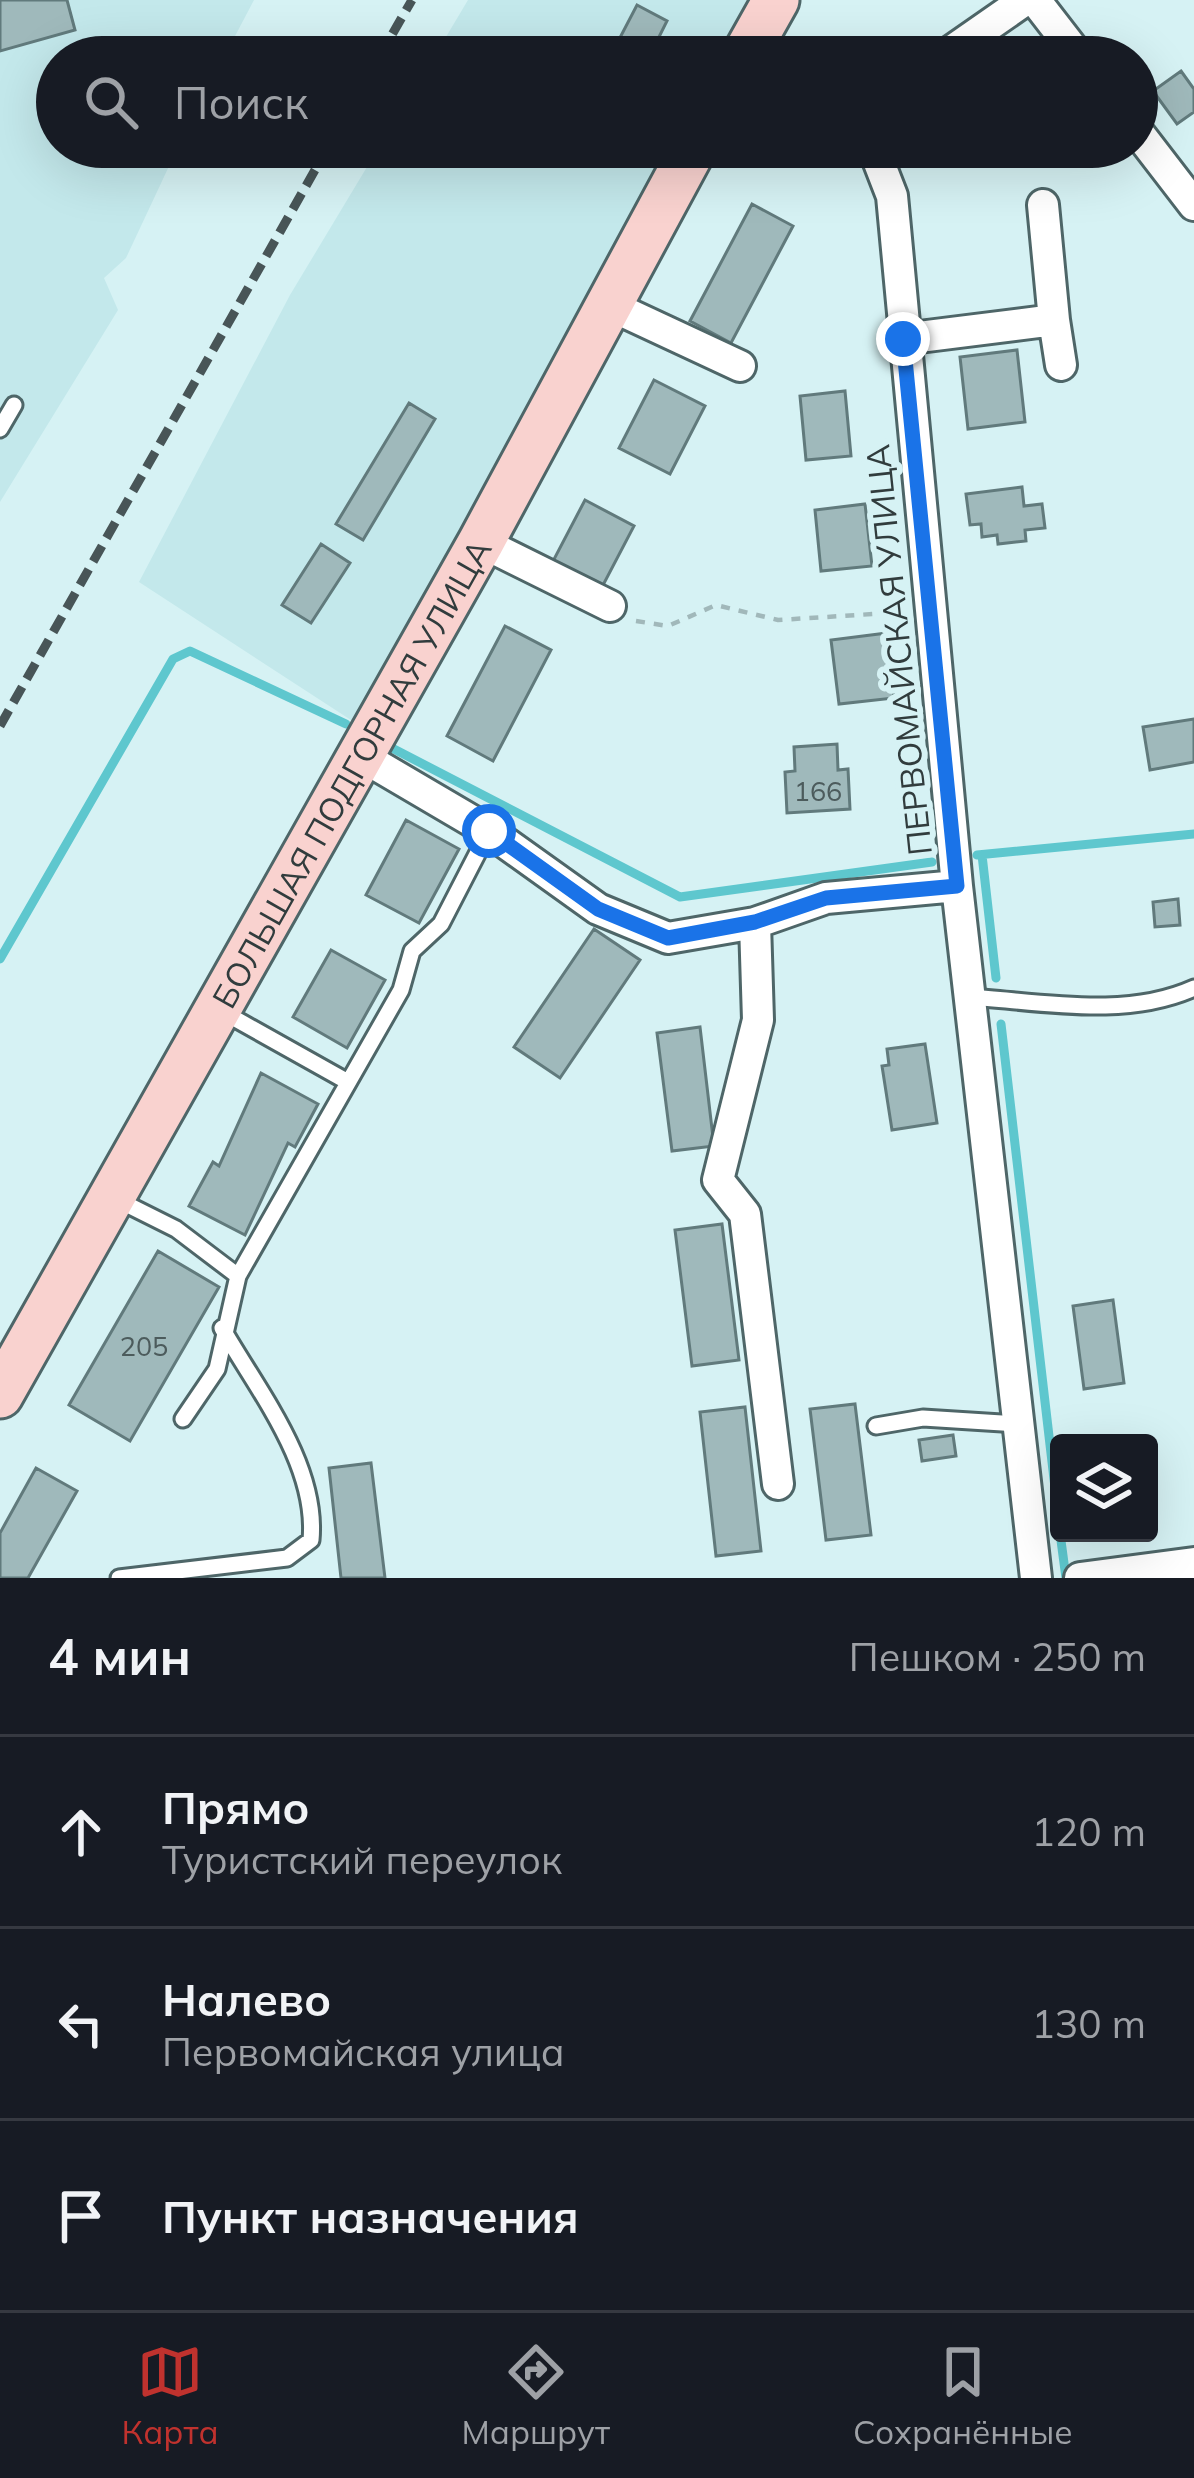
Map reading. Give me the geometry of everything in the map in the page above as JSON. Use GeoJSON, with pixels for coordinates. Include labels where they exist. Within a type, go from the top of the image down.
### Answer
{"type":"FeatureCollection","features":[{"type":"Feature","properties":{"kind":"main road"},"geometry":{"type":"LineString","coordinates":[[755,36],[776,0]]}},
{"type":"Feature","properties":{"kind":"main road","name":"БОЛЬШАЯ ПОДГОРНАЯ УЛИЦА"},"geometry":{"type":"LineString","coordinates":[[0,1395],[481,542],[682,168]]}},
{"type":"Feature","properties":{"kind":"street"},"geometry":{"type":"LineString","coordinates":[[973,36],[1025,0]]}},
{"type":"Feature","properties":{"kind":"street"},"geometry":{"type":"LineString","coordinates":[[1035,0],[1063,36]]}},
{"type":"Feature","properties":{"kind":"street"},"geometry":{"type":"LineString","coordinates":[[1158,158],[1194,205]]}},
{"type":"Feature","properties":{"kind":"street","name":"ПЕРВОМАЙСКАЯ УЛИЦА"},"geometry":{"type":"LineString","coordinates":[[881,168],[892,196],[957,886],[1036,1578]]}},
{"type":"Feature","properties":{"kind":"street"},"geometry":{"type":"LineString","coordinates":[[1042,205],[1061,365]]}},
{"type":"Feature","properties":{"kind":"street"},"geometry":{"type":"LineString","coordinates":[[607,304],[740,367]]}},
{"type":"Feature","properties":{"kind":"street"},"geometry":{"type":"LineString","coordinates":[[903,339],[1054,320]]}},
{"type":"Feature","properties":{"kind":"street"},"geometry":{"type":"LineString","coordinates":[[481,542],[610,606]]}},
{"type":"Feature","properties":{"kind":"street"},"geometry":{"type":"LineString","coordinates":[[358,754],[489,831],[598,909],[668,938],[755,922],[826,898],[957,886]]}},
{"type":"Feature","properties":{"kind":"street"},"geometry":{"type":"LineString","coordinates":[[755,922],[758,1020],[718,1180],[745,1214],[778,1484]]}},
{"type":"Feature","properties":{"kind":"street"},"geometry":{"type":"LineString","coordinates":[[1080,1578],[1194,1563]]}},
{"type":"Feature","properties":{"kind":"lane"},"geometry":{"type":"LineString","coordinates":[[0,429],[14,405]]}},
{"type":"Feature","properties":{"kind":"lane"},"geometry":{"type":"LineString","coordinates":[[183,1419],[217,1369],[222,1328],[238,1276],[401,990],[412,951],[442,924],[489,831]]}},
{"type":"Feature","properties":{"kind":"lane"},"geometry":{"type":"LineString","coordinates":[[970,997],[1103,1006],[1137,1004],[1194,988]]}},
{"type":"Feature","properties":{"kind":"lane"},"geometry":{"type":"LineString","coordinates":[[215,1008],[348,1082]]}},
{"type":"Feature","properties":{"kind":"lane"},"geometry":{"type":"LineString","coordinates":[[111,1196],[176,1229],[238,1276]]}},
{"type":"Feature","properties":{"kind":"lane"},"geometry":{"type":"LineString","coordinates":[[119,1578],[287,1558],[311,1540],[313,1521],[300,1466],[222,1328]]}},
{"type":"Feature","properties":{"kind":"lane"},"geometry":{"type":"LineString","coordinates":[[877,1426],[923,1418],[1018,1424]]}},
{"type":"Feature","properties":{"kind":"path"},"geometry":{"type":"LineString","coordinates":[[610,606],[640,623],[668,626],[716,605],[778,620],[932,610]]}},
{"type":"Feature","properties":{"kind":"shaded area"},"geometry":{"type":"Polygon","coordinates":[[[0,0],[254,0],[235,36],[36,36],[36,168],[168,168],[126,258],[104,278],[118,310],[0,502],[0,0]]]}},
{"type":"Feature","properties":{"kind":"shaded area"},"geometry":{"type":"Polygon","coordinates":[[[468,0],[759,0],[738,36],[447,36],[468,0]]]}},
{"type":"Feature","properties":{"kind":"shaded area"},"geometry":{"type":"Polygon","coordinates":[[[366,168],[664,168],[354,722],[139,582],[290,295],[366,168]]]}},
{"type":"Feature","properties":{"kind":"building"},"geometry":{"type":"Polygon","coordinates":[[[0,0],[67,0],[75,30],[36,36],[36,41],[0,51],[0,0]]]}},
{"type":"Feature","properties":{"kind":"building"},"geometry":{"type":"Polygon","coordinates":[[[637,5],[667,21],[660,36],[621,36],[637,5]]]}},
{"type":"Feature","properties":{"kind":"building"},"geometry":{"type":"Polygon","coordinates":[[[1181,71],[1194,89],[1194,112],[1177,124],[1158,98],[1158,87],[1181,71]]]}},
{"type":"Feature","properties":{"kind":"building"},"geometry":{"type":"Polygon","coordinates":[[[752,204],[793,226],[731,343],[690,321],[752,204]]]}},
{"type":"Feature","properties":{"kind":"building"},"geometry":{"type":"Polygon","coordinates":[[[1017,350],[1025,422],[968,429],[960,357],[1017,350]]]}},
{"type":"Feature","properties":{"kind":"building"},"geometry":{"type":"Polygon","coordinates":[[[654,380],[705,406],[670,474],[619,448],[654,380]]]}},
{"type":"Feature","properties":{"kind":"building"},"geometry":{"type":"Polygon","coordinates":[[[845,391],[851,456],[806,460],[800,396],[845,391]]]}},
{"type":"Feature","properties":{"kind":"building"},"geometry":{"type":"Polygon","coordinates":[[[409,403],[435,419],[363,540],[336,524],[409,403]]]}},
{"type":"Feature","properties":{"kind":"building"},"geometry":{"type":"Polygon","coordinates":[[[1022,487],[1024,506],[1042,504],[1045,528],[1025,530],[1026,541],[998,544],[997,535],[982,537],[981,524],[970,525],[966,494],[1022,487]]]}},
{"type":"Feature","properties":{"kind":"building"},"geometry":{"type":"Polygon","coordinates":[[[585,500],[634,526],[601,589],[552,563],[585,500]]]}},
{"type":"Feature","properties":{"kind":"building"},"geometry":{"type":"Polygon","coordinates":[[[865,504],[872,566],[821,571],[815,510],[865,504]]]}},
{"type":"Feature","properties":{"kind":"building"},"geometry":{"type":"Polygon","coordinates":[[[321,544],[350,563],[311,623],[282,605],[321,544]]]}},
{"type":"Feature","properties":{"kind":"building"},"geometry":{"type":"Polygon","coordinates":[[[505,626],[551,650],[493,761],[447,736],[505,626]]]}},
{"type":"Feature","properties":{"kind":"building"},"geometry":{"type":"Polygon","coordinates":[[[887,633],[894,698],[839,704],[831,640],[887,633]]]}},
{"type":"Feature","properties":{"kind":"building"},"geometry":{"type":"Polygon","coordinates":[[[1194,719],[1194,762],[1150,770],[1143,727],[1194,719]]]}},
{"type":"Feature","properties":{"kind":"building"},"geometry":{"type":"Polygon","coordinates":[[[837,744],[838,770],[848,769],[850,809],[787,813],[785,772],[795,771],[794,747],[837,744]]]}},
{"type":"Feature","properties":{"kind":"building"},"geometry":{"type":"Polygon","coordinates":[[[406,820],[459,849],[419,923],[366,895],[406,820]]]}},
{"type":"Feature","properties":{"kind":"building"},"geometry":{"type":"Polygon","coordinates":[[[1178,899],[1180,925],[1155,927],[1153,902],[1178,899]]]}},
{"type":"Feature","properties":{"kind":"building"},"geometry":{"type":"Polygon","coordinates":[[[594,929],[640,960],[560,1078],[514,1047],[594,929]]]}},
{"type":"Feature","properties":{"kind":"building"},"geometry":{"type":"Polygon","coordinates":[[[331,950],[385,980],[347,1048],[293,1017],[331,950]]]}},
{"type":"Feature","properties":{"kind":"building"},"geometry":{"type":"Polygon","coordinates":[[[700,1027],[714,1146],[672,1151],[657,1033],[700,1027]]]}},
{"type":"Feature","properties":{"kind":"building"},"geometry":{"type":"Polygon","coordinates":[[[925,1044],[937,1123],[892,1130],[882,1066],[889,1065],[887,1049],[925,1044]]]}},
{"type":"Feature","properties":{"kind":"building"},"geometry":{"type":"Polygon","coordinates":[[[261,1073],[318,1104],[295,1147],[288,1143],[245,1235],[189,1206],[213,1162],[219,1166],[261,1073]]]}},
{"type":"Feature","properties":{"kind":"building"},"geometry":{"type":"Polygon","coordinates":[[[722,1224],[739,1360],[692,1366],[675,1230],[722,1224]]]}},
{"type":"Feature","properties":{"kind":"building"},"geometry":{"type":"Polygon","coordinates":[[[158,1251],[219,1287],[130,1441],[69,1405],[158,1251]]]}},
{"type":"Feature","properties":{"kind":"building"},"geometry":{"type":"Polygon","coordinates":[[[1113,1300],[1124,1383],[1084,1389],[1073,1306],[1113,1300]]]}},
{"type":"Feature","properties":{"kind":"building"},"geometry":{"type":"Polygon","coordinates":[[[855,1404],[871,1535],[826,1540],[810,1409],[855,1404]]]}},
{"type":"Feature","properties":{"kind":"building"},"geometry":{"type":"Polygon","coordinates":[[[745,1407],[761,1551],[716,1556],[700,1412],[745,1407]]]}},
{"type":"Feature","properties":{"kind":"building"},"geometry":{"type":"Polygon","coordinates":[[[953,1435],[956,1456],[922,1461],[919,1440],[953,1435]]]}},
{"type":"Feature","properties":{"kind":"building"},"geometry":{"type":"Polygon","coordinates":[[[371,1463],[385,1578],[341,1578],[329,1468],[371,1463]]]}},
{"type":"Feature","properties":{"kind":"building"},"geometry":{"type":"Polygon","coordinates":[[[36,1468],[77,1491],[28,1578],[0,1578],[0,1533],[36,1468]]]}},
{"type":"Feature","properties":{"kind":"waterway"},"geometry":{"type":"LineString","coordinates":[[0,959],[173,659],[190,651],[346,724]]}},
{"type":"Feature","properties":{"kind":"waterway"},"geometry":{"type":"LineString","coordinates":[[390,747],[680,897],[932,862]]}},
{"type":"Feature","properties":{"kind":"waterway"},"geometry":{"type":"LineString","coordinates":[[977,855],[1194,834]]}},
{"type":"Feature","properties":{"kind":"waterway"},"geometry":{"type":"LineString","coordinates":[[982,855],[996,978]]}},
{"type":"Feature","properties":{"kind":"waterway"},"geometry":{"type":"LineString","coordinates":[[1001,1024],[1050,1445]]}},
{"type":"Feature","properties":{"kind":"waterway"},"geometry":{"type":"LineString","coordinates":[[1061,1542],[1066,1578]]}},
{"type":"Feature","properties":{"kind":"railway"},"geometry":{"type":"LineString","coordinates":[[391,36],[412,0]]}},
{"type":"Feature","properties":{"kind":"railway"},"geometry":{"type":"LineString","coordinates":[[0,726],[316,168]]}},
{"type":"Feature","properties":{"kind":"route"},"geometry":{"type":"LineString","coordinates":[[489,831],[598,909],[668,938],[755,922],[826,898],[957,886],[903,339]]}}]}
